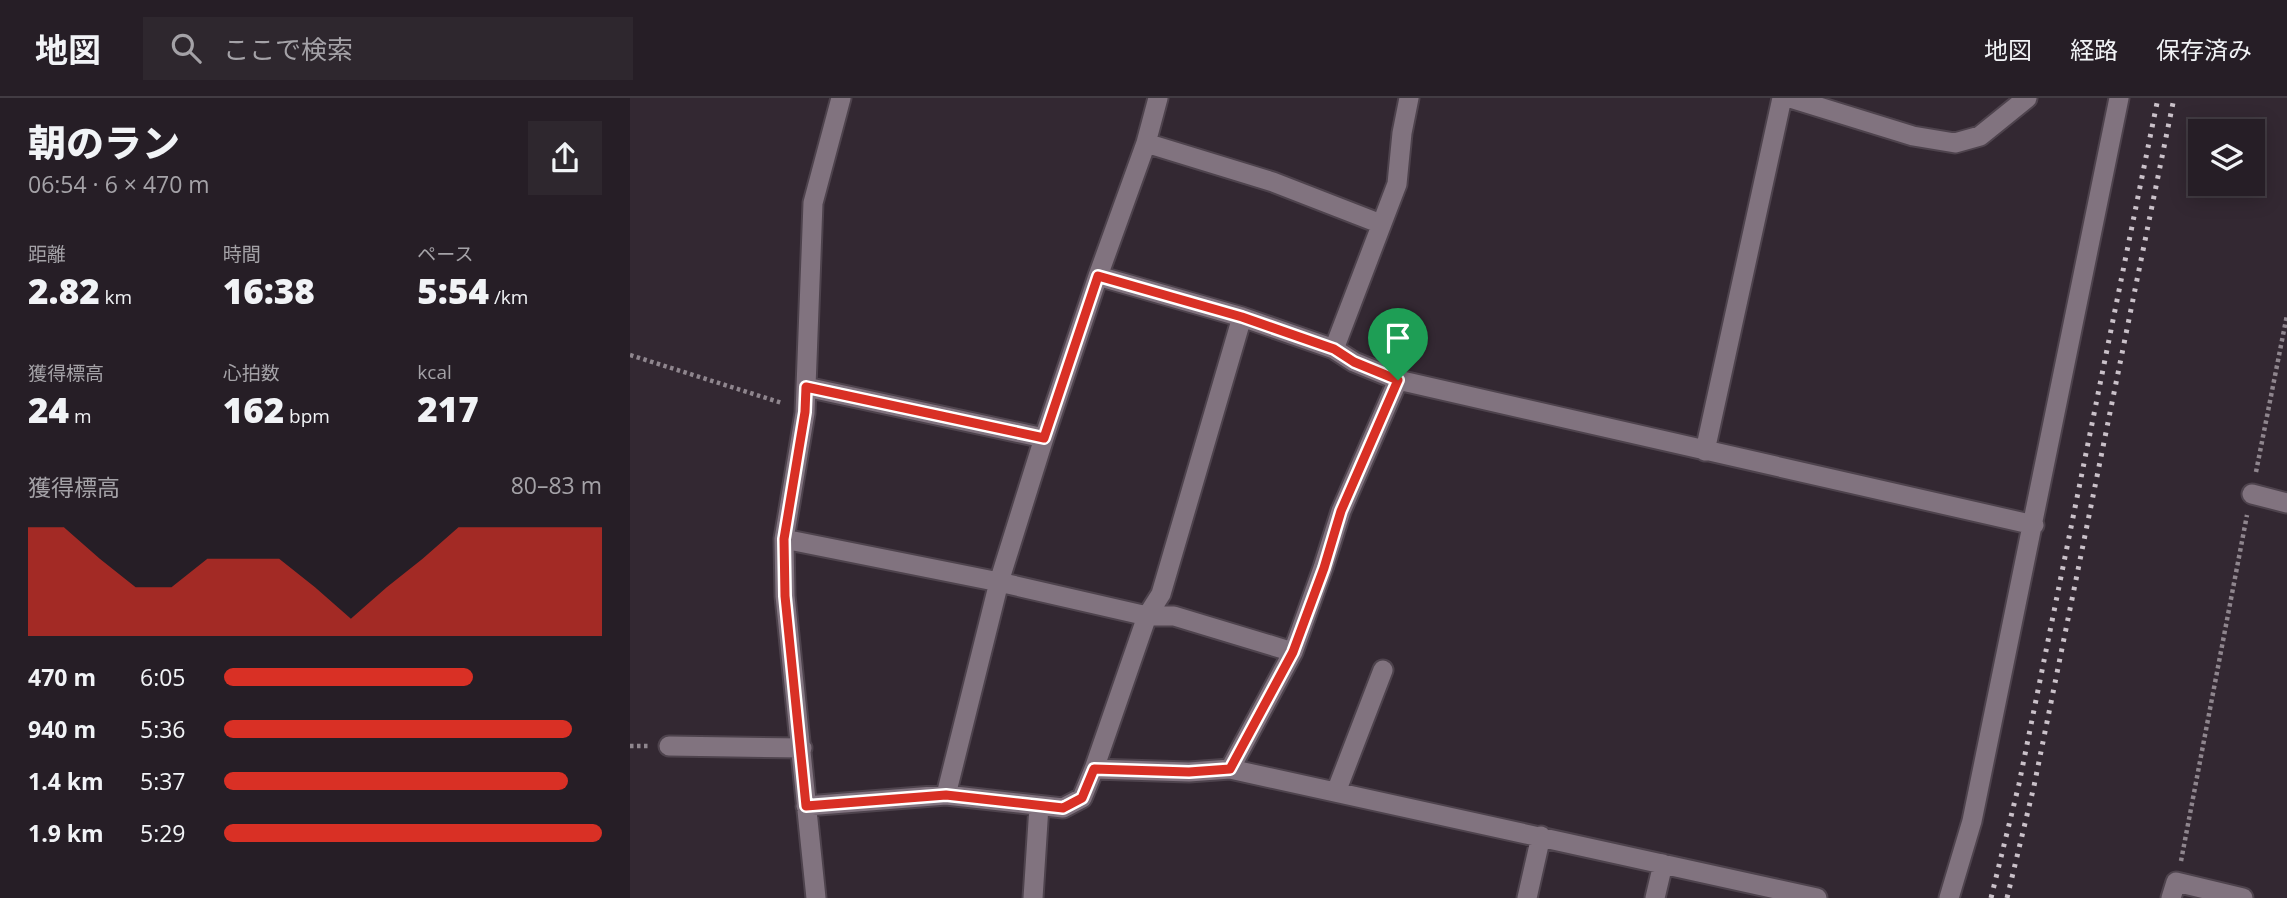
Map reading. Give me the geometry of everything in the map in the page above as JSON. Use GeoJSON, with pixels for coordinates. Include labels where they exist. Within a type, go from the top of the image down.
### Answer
{"type":"FeatureCollection","features":[{"type":"Feature","properties":{"kind":"street"},"geometry":{"type":"LineString","coordinates":[[816,898],[785,596],[784,539],[805,412],[813,203],[841,98]]}},
{"type":"Feature","properties":{"kind":"street"},"geometry":{"type":"LineString","coordinates":[[946,795],[999,582],[1098,276],[1146,143],[1158,98]]}},
{"type":"Feature","properties":{"kind":"street"},"geometry":{"type":"LineString","coordinates":[[1334,349],[1397,184],[1409,98]]}},
{"type":"Feature","properties":{"kind":"street"},"geometry":{"type":"LineString","coordinates":[[1705,451],[1782,98]]}},
{"type":"Feature","properties":{"kind":"street"},"geometry":{"type":"LineString","coordinates":[[1790,98],[1913,136],[1955,143],[1980,136],[2027,98]]}},
{"type":"Feature","properties":{"kind":"street"},"geometry":{"type":"LineString","coordinates":[[1949,898],[1972,821],[2119,98]]}},
{"type":"Feature","properties":{"kind":"street"},"geometry":{"type":"LineString","coordinates":[[1146,143],[1273,182],[1381,224]]}},
{"type":"Feature","properties":{"kind":"street"},"geometry":{"type":"LineString","coordinates":[[1098,276],[1242,317],[1334,349],[1354,362],[1398,380],[2034,525]]}},
{"type":"Feature","properties":{"kind":"street"},"geometry":{"type":"LineString","coordinates":[[806,806],[946,795],[1063,808],[1082,798],[1147,616],[1161,594],[1242,317]]}},
{"type":"Feature","properties":{"kind":"street"},"geometry":{"type":"LineString","coordinates":[[1230,769],[1293,652],[1324,568],[1341,511],[1398,380]]}},
{"type":"Feature","properties":{"kind":"street"},"geometry":{"type":"LineString","coordinates":[[806,387],[1044,438]]}},
{"type":"Feature","properties":{"kind":"street"},"geometry":{"type":"LineString","coordinates":[[2252,494],[2287,503]]}},
{"type":"Feature","properties":{"kind":"street"},"geometry":{"type":"LineString","coordinates":[[784,539],[999,582],[1147,616],[1174,616],[1293,652]]}},
{"type":"Feature","properties":{"kind":"street"},"geometry":{"type":"LineString","coordinates":[[1336,792],[1383,670]]}},
{"type":"Feature","properties":{"kind":"street"},"geometry":{"type":"LineString","coordinates":[[669,746],[802,748]]}},
{"type":"Feature","properties":{"kind":"street"},"geometry":{"type":"LineString","coordinates":[[1094,769],[1189,772],[1230,769],[1817,898]]}},
{"type":"Feature","properties":{"kind":"street"},"geometry":{"type":"LineString","coordinates":[[1033,898],[1040,806]]}},
{"type":"Feature","properties":{"kind":"street"},"geometry":{"type":"LineString","coordinates":[[1527,898],[1541,836]]}},
{"type":"Feature","properties":{"kind":"street"},"geometry":{"type":"LineString","coordinates":[[1655,898],[1663,864]]}},
{"type":"Feature","properties":{"kind":"street"},"geometry":{"type":"LineString","coordinates":[[2174,890],[2243,898]]}},
{"type":"Feature","properties":{"kind":"path"},"geometry":{"type":"LineString","coordinates":[[2174,890],[2287,315]]}},
{"type":"Feature","properties":{"kind":"path"},"geometry":{"type":"LineString","coordinates":[[630,355],[805,412]]}},
{"type":"Feature","properties":{"kind":"railway"},"geometry":{"type":"LineString","coordinates":[[1991,898],[2019,784],[2158,98]]}},
{"type":"Feature","properties":{"kind":"railway"},"geometry":{"type":"LineString","coordinates":[[2007,898],[2034,786],[2174,98]]}},
{"type":"Feature","properties":{"kind":"route"},"geometry":{"type":"LineString","coordinates":[[1098,276],[1242,317],[1334,349],[1354,362],[1398,380],[1341,511],[1324,568],[1293,652],[1230,769],[1189,772],[1094,769],[1082,798],[1063,808],[946,795],[806,806],[785,596],[784,539],[805,412],[806,387],[1044,438],[1098,276]]}}]}
